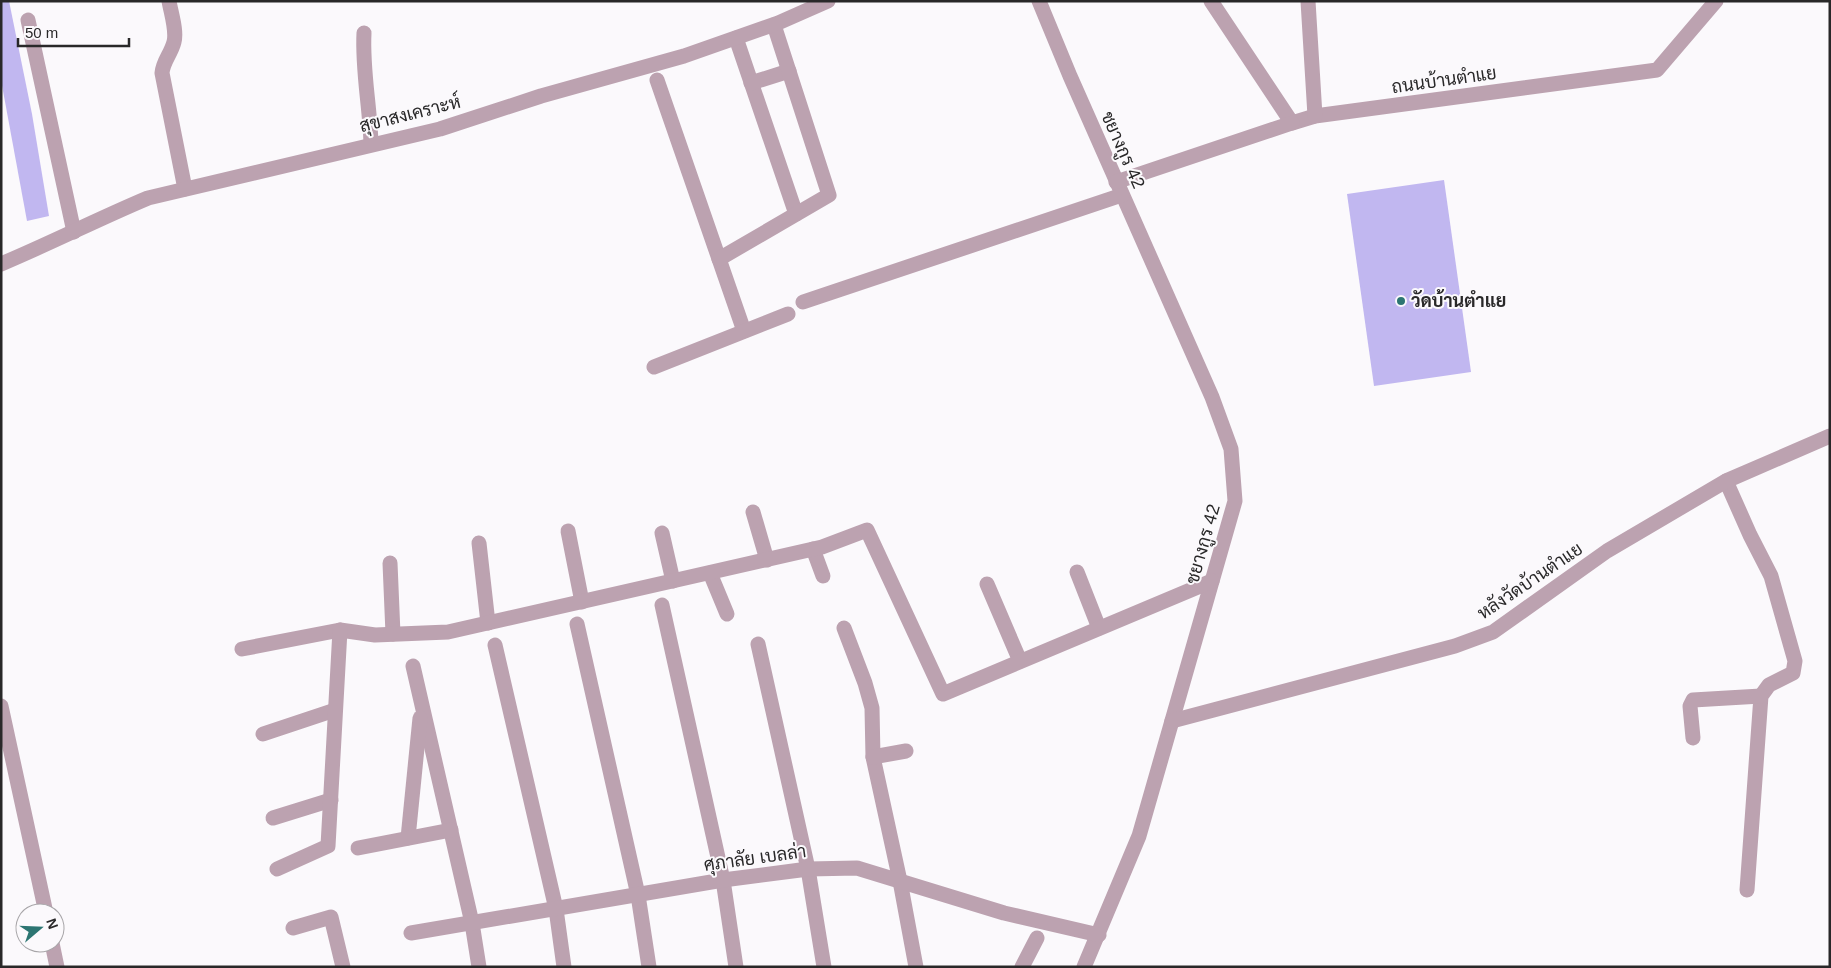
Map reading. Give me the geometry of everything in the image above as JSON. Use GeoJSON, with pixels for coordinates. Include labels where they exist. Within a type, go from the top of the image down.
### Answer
{"type":"FeatureCollection","features":[{"type":"Feature","properties":{"kind":"street"},"geometry":{"type":"LineString","coordinates":[[169,1],[175,40],[163,64],[162,73],[185,189]]}},
{"type":"Feature","properties":{"kind":"street","name":"สุขาสงเคราะห์"},"geometry":{"type":"LineString","coordinates":[[1,264],[148,198],[440,128],[541,96],[684,56],[774,25],[828,1]]}},
{"type":"Feature","properties":{"kind":"street","name":"ชยางกูร 42"},"geometry":{"type":"LineString","coordinates":[[1039,1],[1070,76],[1212,397],[1231,449],[1235,501],[1139,836],[1084,967]]}},
{"type":"Feature","properties":{"kind":"street"},"geometry":{"type":"LineString","coordinates":[[1211,1],[1292,123]]}},
{"type":"Feature","properties":{"kind":"street"},"geometry":{"type":"LineString","coordinates":[[1308,1],[1315,116]]}},
{"type":"Feature","properties":{"kind":"street","name":"ถนนบ้านตำแย"},"geometry":{"type":"LineString","coordinates":[[803,302],[1315,116],[1657,70],[1716,1]]}},
{"type":"Feature","properties":{"kind":"street"},"geometry":{"type":"LineString","coordinates":[[28,20],[74,232]]}},
{"type":"Feature","properties":{"kind":"street"},"geometry":{"type":"LineString","coordinates":[[719,259],[829,195],[774,25]]}},
{"type":"Feature","properties":{"kind":"street"},"geometry":{"type":"LineString","coordinates":[[364,33],[363,56],[371,117],[371,144]]}},
{"type":"Feature","properties":{"kind":"street"},"geometry":{"type":"LineString","coordinates":[[736,38],[796,214]]}},
{"type":"Feature","properties":{"kind":"street"},"geometry":{"type":"LineString","coordinates":[[751,83],[789,71]]}},
{"type":"Feature","properties":{"kind":"street"},"geometry":{"type":"LineString","coordinates":[[657,80],[744,331]]}},
{"type":"Feature","properties":{"kind":"street"},"geometry":{"type":"LineString","coordinates":[[654,367],[788,314]]}},
{"type":"Feature","properties":{"kind":"street","name":"หลังวัดบ้านตำแย"},"geometry":{"type":"LineString","coordinates":[[1172,721],[1455,646],[1493,632],[1607,551],[1726,481],[1830,436]]}},
{"type":"Feature","properties":{"kind":"street"},"geometry":{"type":"LineString","coordinates":[[1726,481],[1771,576],[1796,662],[1792,673],[1769,685],[1761,696],[1747,890]]}},
{"type":"Feature","properties":{"kind":"street"},"geometry":{"type":"LineString","coordinates":[[753,512],[767,560]]}},
{"type":"Feature","properties":{"kind":"street"},"geometry":{"type":"LineString","coordinates":[[242,649],[340,630],[375,635],[448,632],[813,549],[866,530],[943,694],[1212,582]]}},
{"type":"Feature","properties":{"kind":"street"},"geometry":{"type":"LineString","coordinates":[[568,531],[582,602]]}},
{"type":"Feature","properties":{"kind":"street"},"geometry":{"type":"LineString","coordinates":[[662,533],[673,581]]}},
{"type":"Feature","properties":{"kind":"street"},"geometry":{"type":"LineString","coordinates":[[480,543],[488,623]]}},
{"type":"Feature","properties":{"kind":"street"},"geometry":{"type":"LineString","coordinates":[[813,549],[822,576]]}},
{"type":"Feature","properties":{"kind":"street"},"geometry":{"type":"LineString","coordinates":[[390,564],[393,634]]}},
{"type":"Feature","properties":{"kind":"street"},"geometry":{"type":"LineString","coordinates":[[710,572],[727,614]]}},
{"type":"Feature","properties":{"kind":"street"},"geometry":{"type":"LineString","coordinates":[[1077,572],[1099,628]]}},
{"type":"Feature","properties":{"kind":"street"},"geometry":{"type":"LineString","coordinates":[[987,584],[1020,662]]}},
{"type":"Feature","properties":{"kind":"street"},"geometry":{"type":"LineString","coordinates":[[662,604],[723,880],[736,967]]}},
{"type":"Feature","properties":{"kind":"street"},"geometry":{"type":"LineString","coordinates":[[577,624],[638,895],[649,967]]}},
{"type":"Feature","properties":{"kind":"street"},"geometry":{"type":"LineString","coordinates":[[844,628],[866,683],[872,708],[873,756],[916,967]]}},
{"type":"Feature","properties":{"kind":"street"},"geometry":{"type":"LineString","coordinates":[[277,869],[328,846],[340,630]]}},
{"type":"Feature","properties":{"kind":"street"},"geometry":{"type":"LineString","coordinates":[[758,644],[808,869],[824,967]]}},
{"type":"Feature","properties":{"kind":"street"},"geometry":{"type":"LineString","coordinates":[[495,645],[556,909],[564,967]]}},
{"type":"Feature","properties":{"kind":"street"},"geometry":{"type":"LineString","coordinates":[[413,666],[472,923],[479,967]]}},
{"type":"Feature","properties":{"kind":"street"},"geometry":{"type":"LineString","coordinates":[[1692,738],[1690,706],[1693,700],[1761,696]]}},
{"type":"Feature","properties":{"kind":"street"},"geometry":{"type":"LineString","coordinates":[[408,838],[422,705]]}},
{"type":"Feature","properties":{"kind":"street"},"geometry":{"type":"LineString","coordinates":[[1,706],[44,903]]}},
{"type":"Feature","properties":{"kind":"street"},"geometry":{"type":"LineString","coordinates":[[263,734],[335,710]]}},
{"type":"Feature","properties":{"kind":"street"},"geometry":{"type":"LineString","coordinates":[[873,756],[906,751]]}},
{"type":"Feature","properties":{"kind":"street"},"geometry":{"type":"LineString","coordinates":[[273,818],[331,800]]}},
{"type":"Feature","properties":{"kind":"street"},"geometry":{"type":"LineString","coordinates":[[358,848],[451,830]]}},
{"type":"Feature","properties":{"kind":"street","name":"ศุภาลัย เบลล่า"},"geometry":{"type":"LineString","coordinates":[[411,933],[723,880],[808,869],[857,868],[1004,914],[1099,934]]}},
{"type":"Feature","properties":{"kind":"street"},"geometry":{"type":"LineString","coordinates":[[293,928],[331,917],[343,967]]}},
{"type":"Feature","properties":{"kind":"street"},"geometry":{"type":"LineString","coordinates":[[1022,967],[1037,938]]}},
{"type":"Feature","properties":{"kind":"street"},"geometry":{"type":"LineString","coordinates":[[54,953],[57,967]]}},
{"type":"Feature","properties":{"kind":"building"},"geometry":{"type":"Polygon","coordinates":[[[1,1],[9,1],[32,114],[49,216],[27,221],[1,80],[1,1]]]}},
{"type":"Feature","properties":{"kind":"building"},"geometry":{"type":"Polygon","coordinates":[[[1444,180],[1471,372],[1374,386],[1347,194],[1444,180]]]}},
{"type":"Feature","properties":{"kind":"place","name":"วัดบ้านตำแย"},"geometry":{"type":"Point","coordinates":[1401,301]}}]}
